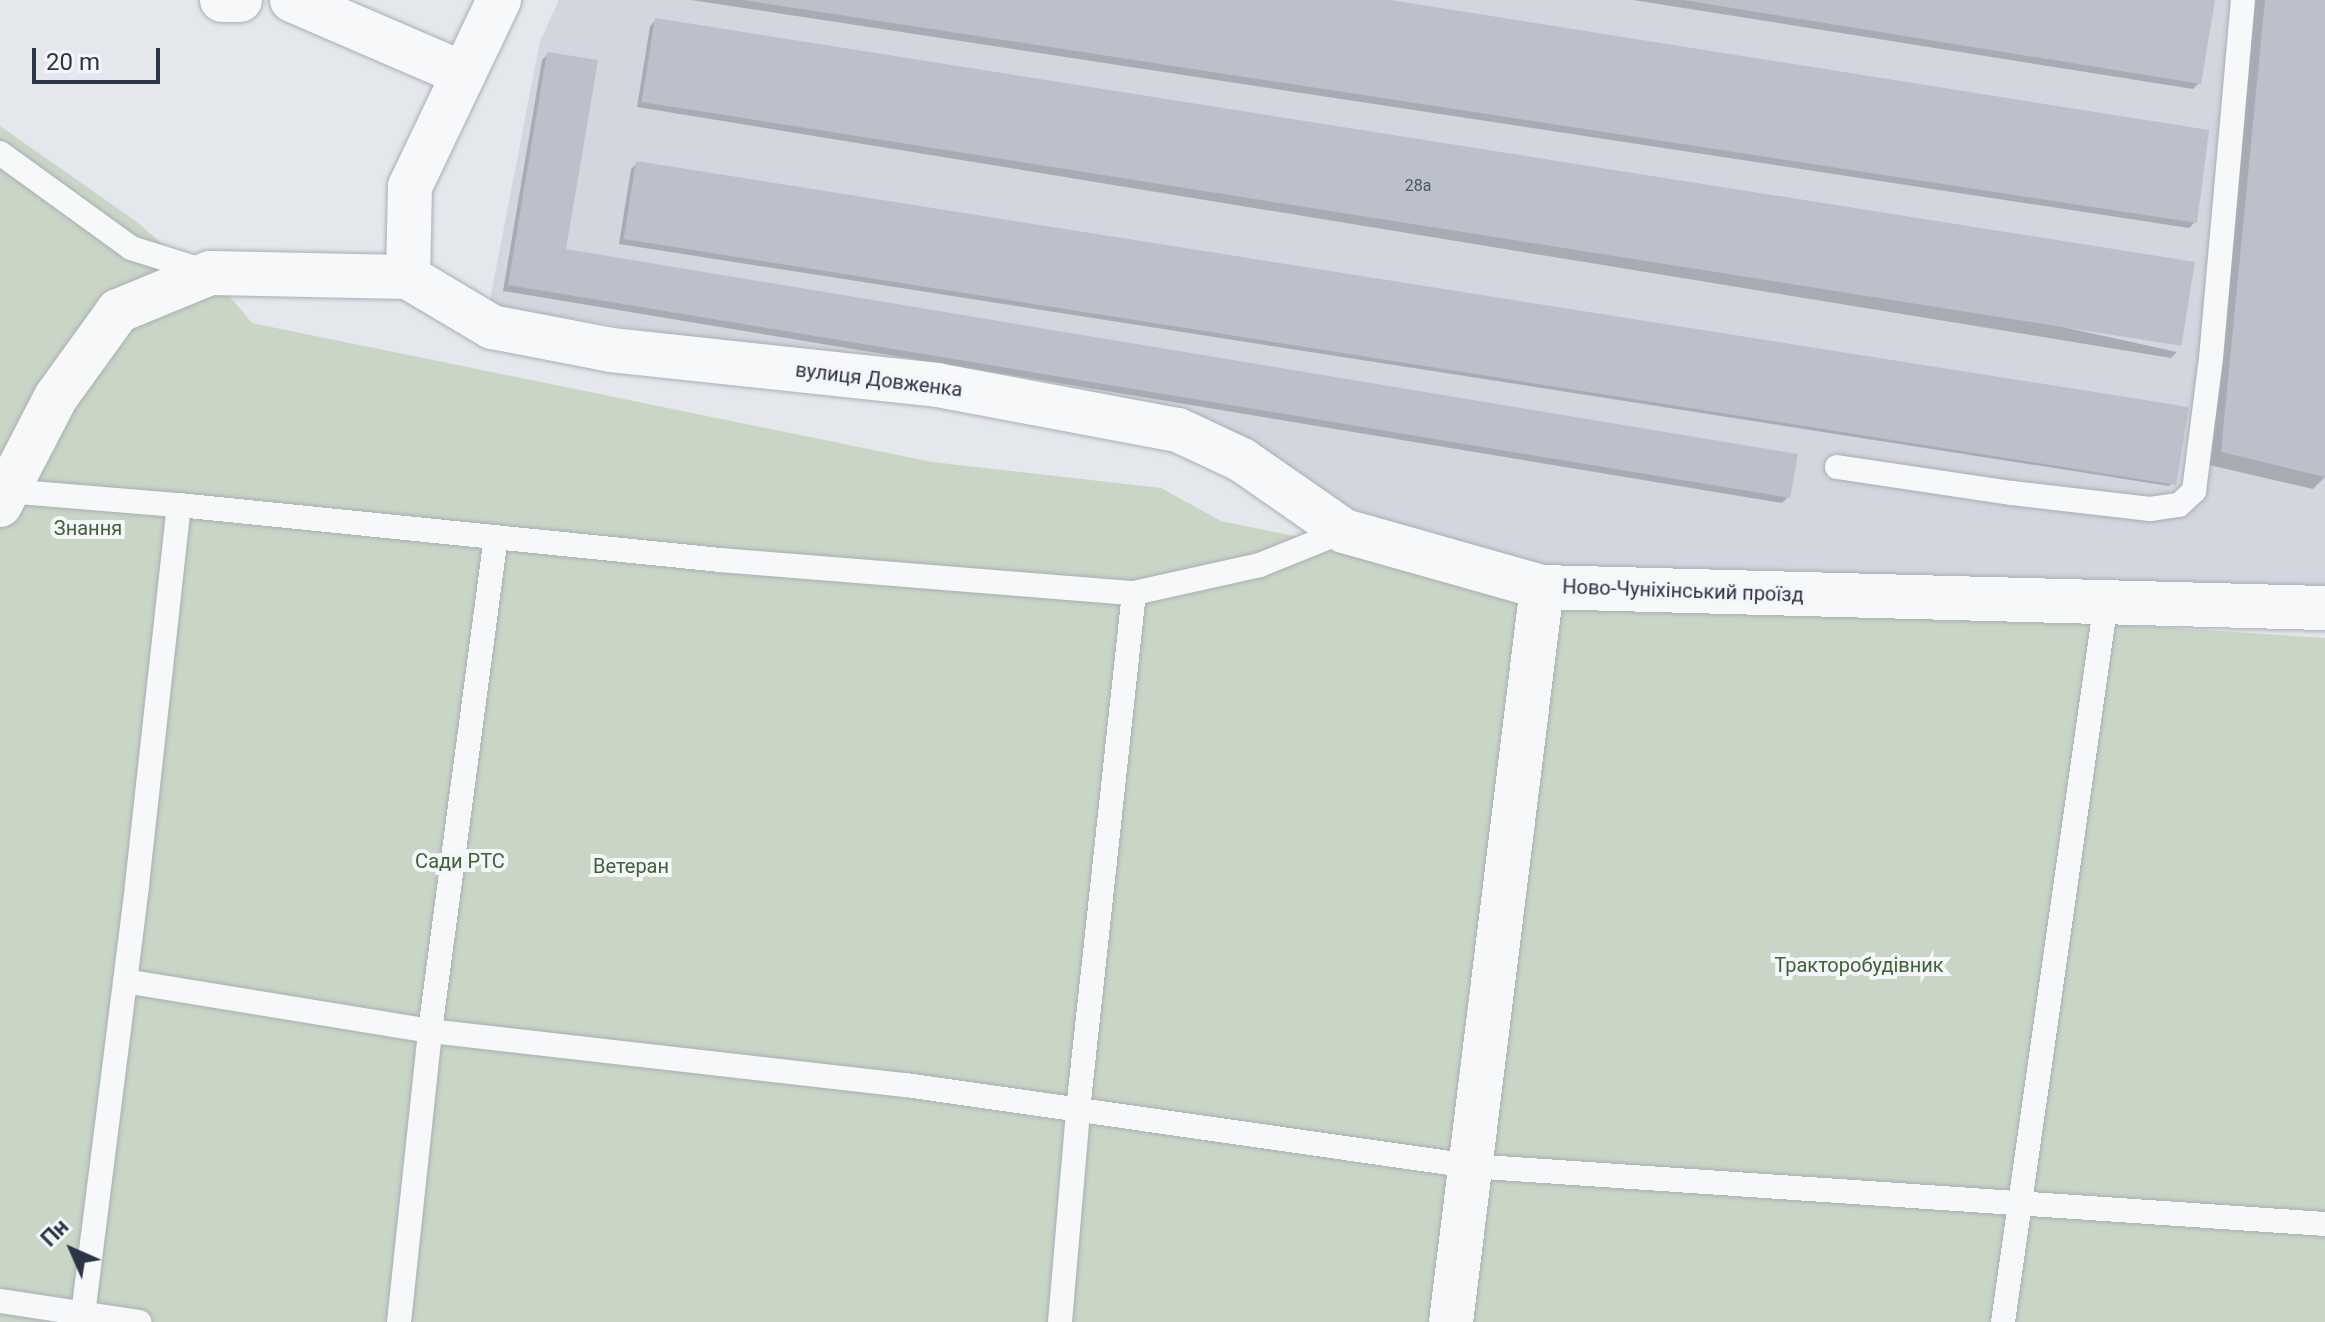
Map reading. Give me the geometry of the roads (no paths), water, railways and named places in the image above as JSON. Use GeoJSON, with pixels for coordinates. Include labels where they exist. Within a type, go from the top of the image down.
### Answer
{"type":"FeatureCollection","features":[{"type":"Feature","properties":{"kind":"street"},"geometry":{"type":"LineString","coordinates":[[222,0],[240,0]]}},
{"type":"Feature","properties":{"kind":"street"},"geometry":{"type":"LineString","coordinates":[[292,0],[464,74]]}},
{"type":"Feature","properties":{"kind":"street"},"geometry":{"type":"LineString","coordinates":[[4,498],[56,397],[118,311],[210,273],[408,277],[410,187],[499,0]]}},
{"type":"Feature","properties":{"kind":"street","name":"вулиця Довженка"},"geometry":{"type":"LineString","coordinates":[[408,277],[492,327],[611,350],[937,385],[1178,430],[1242,460],[1344,531],[1542,587]]}},
{"type":"Feature","properties":{"kind":"street","name":"Ново-Чуніхінський проїзд"},"geometry":{"type":"LineString","coordinates":[[1451,1322],[1542,587],[2325,608]]}},
{"type":"Feature","properties":{"kind":"lane"},"geometry":{"type":"LineString","coordinates":[[1837,467],[2012,493],[2150,509],[2179,505],[2194,491],[2211,358],[2243,0]]}},
{"type":"Feature","properties":{"kind":"lane"},"geometry":{"type":"LineString","coordinates":[[0,153],[131,248],[210,273]]}},
{"type":"Feature","properties":{"kind":"lane"},"geometry":{"type":"LineString","coordinates":[[4,498],[179,505],[720,560],[1134,593],[1260,565],[1344,531]]}},
{"type":"Feature","properties":{"kind":"lane"},"geometry":{"type":"LineString","coordinates":[[82,1318],[125,981],[179,505]]}},
{"type":"Feature","properties":{"kind":"lane"},"geometry":{"type":"LineString","coordinates":[[399,1322],[430,1031],[496,537]]}},
{"type":"Feature","properties":{"kind":"lane"},"geometry":{"type":"LineString","coordinates":[[1060,1322],[1078,1110],[1134,593]]}},
{"type":"Feature","properties":{"kind":"lane"},"geometry":{"type":"LineString","coordinates":[[2003,1322],[2106,602]]}},
{"type":"Feature","properties":{"kind":"lane"},"geometry":{"type":"LineString","coordinates":[[125,981],[430,1031],[906,1085],[1470,1166],[2325,1224]]}},
{"type":"Feature","properties":{"kind":"lane"},"geometry":{"type":"LineString","coordinates":[[0,1301],[82,1318],[139,1322]]}},
{"type":"Feature","properties":{"kind":"park label","name":"Знання"},"geometry":{"type":"Point","coordinates":[88,528]}},
{"type":"Feature","properties":{"kind":"park label","name":"Сади РТС"},"geometry":{"type":"Point","coordinates":[460,861]}},
{"type":"Feature","properties":{"kind":"park label","name":"Ветеран"},"geometry":{"type":"Point","coordinates":[631,866]}},
{"type":"Feature","properties":{"kind":"park label","name":"Тракторобудівник"},"geometry":{"type":"Point","coordinates":[1859,965]}}]}
